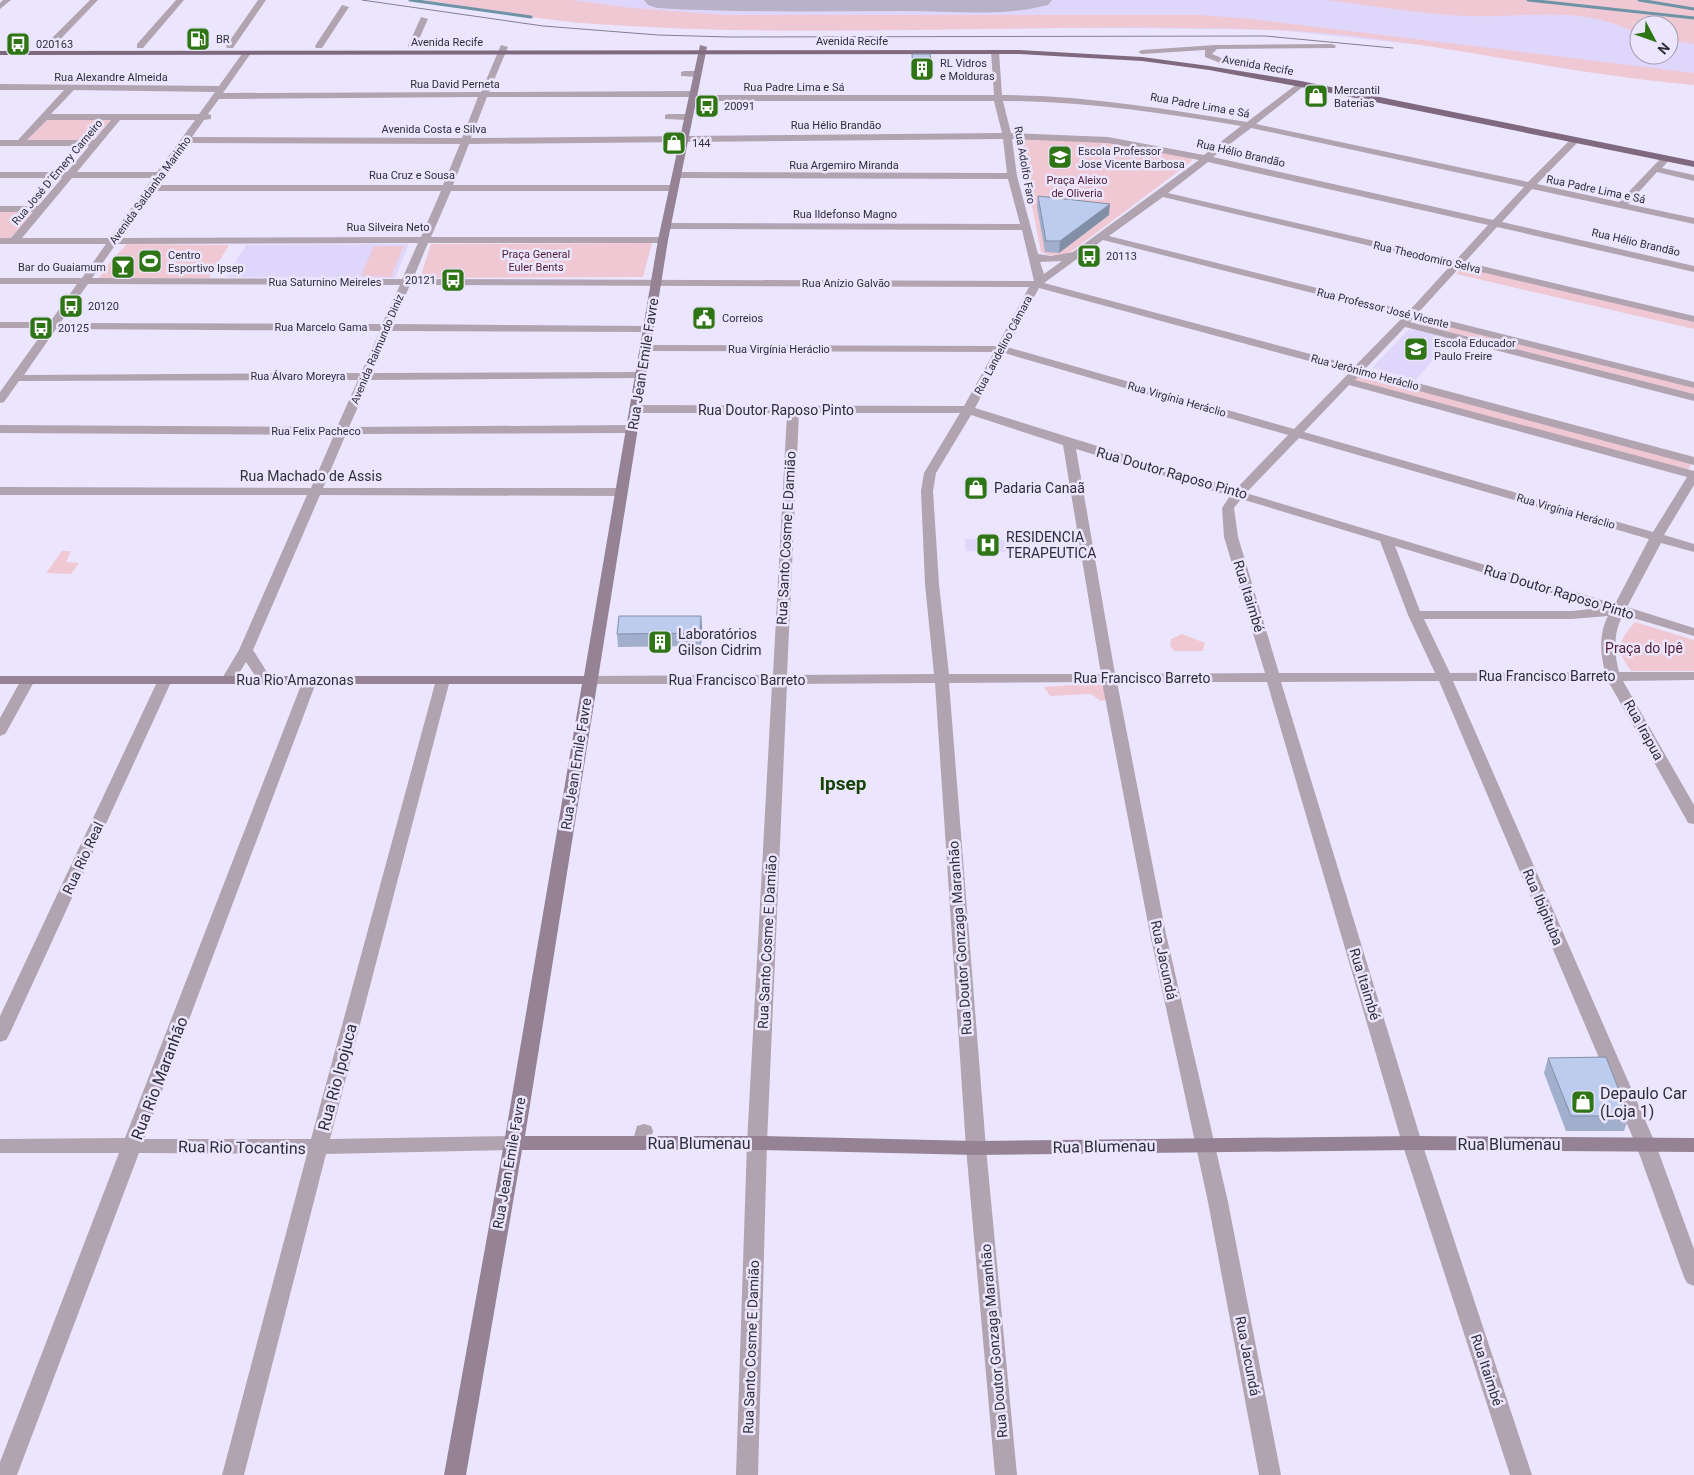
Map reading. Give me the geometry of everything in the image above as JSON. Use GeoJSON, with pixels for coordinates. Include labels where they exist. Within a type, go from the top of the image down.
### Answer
{"type":"FeatureCollection","features":[{"type":"Feature","properties":{"kind":"main road","name":"Avenida Recife"},"geometry":{"type":"LineString","coordinates":[[702,50],[1020,45],[1142,52],[1223,62],[1598,135]]}},
{"type":"Feature","properties":{"kind":"main road","name":"Avenida Recife"},"geometry":{"type":"LineString","coordinates":[[0,46],[412,46],[502,50]]}},
{"type":"Feature","properties":{"kind":"main road","name":"Avenida Recife"},"geometry":{"type":"LineString","coordinates":[[0,53],[502,50],[1062,53],[1191,65],[1301,84],[1694,164]]}},
{"type":"Feature","properties":{"kind":"main road","name":"Rua Jean Emile Favre"},"geometry":{"type":"LineString","coordinates":[[455,1475],[514,1143],[657,282],[666,226],[666,212],[674,188],[676,162],[688,117],[702,50]]}},
{"type":"Feature","properties":{"kind":"main road","name":"Rua Rio Amazonas"},"geometry":{"type":"LineString","coordinates":[[0,680],[590,680]]}},
{"type":"Feature","properties":{"kind":"main road","name":"Rua Blumenau"},"geometry":{"type":"LineString","coordinates":[[514,1143],[643,1137],[757,1143],[976,1148],[1206,1144],[1694,1144]]}},
{"type":"Feature","properties":{"kind":"street"},"geometry":{"type":"LineString","coordinates":[[0,7],[7,0]]}},
{"type":"Feature","properties":{"kind":"street"},"geometry":{"type":"LineString","coordinates":[[49,46],[94,0]]}},
{"type":"Feature","properties":{"kind":"street"},"geometry":{"type":"LineString","coordinates":[[140,46],[180,0]]}},
{"type":"Feature","properties":{"kind":"street"},"geometry":{"type":"LineString","coordinates":[[230,46],[262,0]]}},
{"type":"Feature","properties":{"kind":"street"},"geometry":{"type":"LineString","coordinates":[[319,46],[345,7]]}},
{"type":"Feature","properties":{"kind":"street"},"geometry":{"type":"LineString","coordinates":[[412,46],[424,19]]}},
{"type":"Feature","properties":{"kind":"street"},"geometry":{"type":"LineString","coordinates":[[1142,52],[1214,47],[1332,46]]}},
{"type":"Feature","properties":{"kind":"street"},"geometry":{"type":"LineString","coordinates":[[1214,47],[1208,52],[1208,55],[1223,62]]}},
{"type":"Feature","properties":{"kind":"street","name":"Avenida Raimundo Diniz"},"geometry":{"type":"LineString","coordinates":[[228,680],[246,650],[316,491],[447,188],[464,141],[476,117],[502,50]]}},
{"type":"Feature","properties":{"kind":"street","name":"Rua Adolfo Faro"},"geometry":{"type":"LineString","coordinates":[[995,52],[998,98],[1007,136],[1012,176],[1038,282]]}},
{"type":"Feature","properties":{"kind":"street","name":"Avenida Saldanha Marinho"},"geometry":{"type":"LineString","coordinates":[[0,400],[114,240],[138,212],[151,188],[247,53]]}},
{"type":"Feature","properties":{"kind":"street"},"geometry":{"type":"LineString","coordinates":[[232,74],[244,74]]}},
{"type":"Feature","properties":{"kind":"street"},"geometry":{"type":"LineString","coordinates":[[684,74],[697,74]]}},
{"type":"Feature","properties":{"kind":"street"},"geometry":{"type":"LineString","coordinates":[[1038,282],[1161,194],[1301,84]]}},
{"type":"Feature","properties":{"kind":"street","name":"Rua Alexandre Almeida"},"geometry":{"type":"LineString","coordinates":[[0,87],[157,87],[220,92]]}},
{"type":"Feature","properties":{"kind":"street"},"geometry":{"type":"LineString","coordinates":[[20,143],[71,88]]}},
{"type":"Feature","properties":{"kind":"street","name":"Rua David Perneta"},"geometry":{"type":"LineString","coordinates":[[220,92],[692,96]]}},
{"type":"Feature","properties":{"kind":"street","name":"Rua Padre Lima e Sá"},"geometry":{"type":"LineString","coordinates":[[692,96],[998,98],[1081,100],[1133,106],[1249,125],[1694,221]]}},
{"type":"Feature","properties":{"kind":"street"},"geometry":{"type":"LineString","coordinates":[[44,117],[214,117]]}},
{"type":"Feature","properties":{"kind":"street","name":"Rua José D´Emery Carneiro"},"geometry":{"type":"LineString","coordinates":[[14,241],[118,117]]}},
{"type":"Feature","properties":{"kind":"street"},"geometry":{"type":"LineString","coordinates":[[668,117],[688,117]]}},
{"type":"Feature","properties":{"kind":"street","name":"Rua Hélio Brandão"},"geometry":{"type":"LineString","coordinates":[[683,138],[1007,136],[1109,140],[1208,158],[1694,269]]}},
{"type":"Feature","properties":{"kind":"street","name":"Avenida Costa e Silva"},"geometry":{"type":"LineString","coordinates":[[185,140],[464,141],[683,138]]}},
{"type":"Feature","properties":{"kind":"street","name":"Rua Itaimbé"},"geometry":{"type":"LineString","coordinates":[[1521,1475],[1412,1143],[1231,538],[1228,508],[1239,493],[1403,323],[1575,140]]}},
{"type":"Feature","properties":{"kind":"street"},"geometry":{"type":"LineString","coordinates":[[0,142],[95,143]]}},
{"type":"Feature","properties":{"kind":"street"},"geometry":{"type":"LineString","coordinates":[[1620,206],[1666,158]]}},
{"type":"Feature","properties":{"kind":"street"},"geometry":{"type":"LineString","coordinates":[[169,163],[181,163]]}},
{"type":"Feature","properties":{"kind":"street"},"geometry":{"type":"LineString","coordinates":[[1655,169],[1694,178]]}},
{"type":"Feature","properties":{"kind":"street"},"geometry":{"type":"LineString","coordinates":[[0,176],[160,175]]}},
{"type":"Feature","properties":{"kind":"street","name":"Rua Argemiro Miranda"},"geometry":{"type":"LineString","coordinates":[[676,175],[1012,176]]}},
{"type":"Feature","properties":{"kind":"street","name":"Rua Cruz e Sousa"},"geometry":{"type":"LineString","coordinates":[[151,188],[674,188]]}},
{"type":"Feature","properties":{"kind":"street","name":"Rua Theodomiro Selva"},"geometry":{"type":"LineString","coordinates":[[1161,194],[1694,330]]}},
{"type":"Feature","properties":{"kind":"street"},"geometry":{"type":"LineString","coordinates":[[0,209],[40,209]]}},
{"type":"Feature","properties":{"kind":"street","name":"Rua Ildefonso Magno"},"geometry":{"type":"LineString","coordinates":[[666,226],[1024,228]]}},
{"type":"Feature","properties":{"kind":"street","name":"Rua Professor José Vicente"},"geometry":{"type":"LineString","coordinates":[[1102,238],[1694,385]]}},
{"type":"Feature","properties":{"kind":"street","name":"Rua Silveira Neto"},"geometry":{"type":"LineString","coordinates":[[0,241],[663,240]]}},
{"type":"Feature","properties":{"kind":"street"},"geometry":{"type":"LineString","coordinates":[[1031,254],[1048,259],[1081,252]]}},
{"type":"Feature","properties":{"kind":"street","name":"Rua Theodomiro Selva"},"geometry":{"type":"LineString","coordinates":[[1454,269],[1694,319]]}},
{"type":"Feature","properties":{"kind":"street","name":"Rua Saturnino Meireles"},"geometry":{"type":"LineString","coordinates":[[0,281],[657,282]]}},
{"type":"Feature","properties":{"kind":"street","name":"Rua Anízio Galvão"},"geometry":{"type":"LineString","coordinates":[[657,282],[1038,282]]}},
{"type":"Feature","properties":{"kind":"street","name":"Rua Landelino Câmara"},"geometry":{"type":"LineString","coordinates":[[968,410],[1038,282]]}},
{"type":"Feature","properties":{"kind":"street","name":"Rua Jerônimo Heráclio"},"geometry":{"type":"LineString","coordinates":[[1038,282],[1694,461]]}},
{"type":"Feature","properties":{"kind":"street","name":"Rua Professor José Vicente"},"geometry":{"type":"LineString","coordinates":[[1403,323],[1694,398]]}},
{"type":"Feature","properties":{"kind":"street","name":"Rua Marcelo Gama"},"geometry":{"type":"LineString","coordinates":[[0,325],[649,329]]}},
{"type":"Feature","properties":{"kind":"street","name":"Rua Virgínia Heráclio"},"geometry":{"type":"LineString","coordinates":[[645,348],[1001,349],[1694,548]]}},
{"type":"Feature","properties":{"kind":"street","name":"Rua Álvaro Moreyra"},"geometry":{"type":"LineString","coordinates":[[16,378],[641,375]]}},
{"type":"Feature","properties":{"kind":"street","name":"Rua Jerônimo Heráclio"},"geometry":{"type":"LineString","coordinates":[[1347,380],[1694,475]]}},
{"type":"Feature","properties":{"kind":"street","name":"Rua Doutor Raposo Pinto"},"geometry":{"type":"LineString","coordinates":[[635,409],[968,410],[1069,443],[1694,632]]}},
{"type":"Feature","properties":{"kind":"street","name":"Rua Santo Cosme E Damião"},"geometry":{"type":"LineString","coordinates":[[747,1475],[757,1143],[793,410]]}},
{"type":"Feature","properties":{"kind":"street","name":"Rua Doutor Gonzaga Maranhão"},"geometry":{"type":"LineString","coordinates":[[968,410],[930,472],[927,491],[976,1148],[1006,1475]]}},
{"type":"Feature","properties":{"kind":"street","name":"Rua Felix Pacheco"},"geometry":{"type":"LineString","coordinates":[[0,429],[341,431],[632,429]]}},
{"type":"Feature","properties":{"kind":"street","name":"Rua Jacundá"},"geometry":{"type":"LineString","coordinates":[[1069,443],[1109,679],[1158,934],[1206,1144],[1270,1475]]}},
{"type":"Feature","properties":{"kind":"street","name":"Rua Irapua"},"geometry":{"type":"LineString","coordinates":[[1694,475],[1610,624],[1607,654],[1614,676],[1694,819]]}},
{"type":"Feature","properties":{"kind":"street","name":"Rua Machado de Assis"},"geometry":{"type":"LineString","coordinates":[[0,490],[622,492]]}},
{"type":"Feature","properties":{"kind":"street","name":"Rua Ibipituba"},"geometry":{"type":"LineString","coordinates":[[1386,539],[1415,615],[1444,676],[1646,1145],[1694,1277]]}},
{"type":"Feature","properties":{"kind":"street"},"geometry":{"type":"LineString","coordinates":[[1415,615],[1572,615],[1619,610]]}},
{"type":"Feature","properties":{"kind":"street"},"geometry":{"type":"LineString","coordinates":[[246,650],[265,680]]}},
{"type":"Feature","properties":{"kind":"street","name":"Rua Francisco Barreto"},"geometry":{"type":"LineString","coordinates":[[590,680],[1694,676]]}},
{"type":"Feature","properties":{"kind":"street"},"geometry":{"type":"LineString","coordinates":[[0,731],[28,680]]}},
{"type":"Feature","properties":{"kind":"street","name":"Rua Rio Real"},"geometry":{"type":"LineString","coordinates":[[0,1035],[165,680]]}},
{"type":"Feature","properties":{"kind":"street","name":"Rua Rio Maranhão"},"geometry":{"type":"LineString","coordinates":[[6,1475],[310,680]]}},
{"type":"Feature","properties":{"kind":"street","name":"Rua Rio Ipojuca"},"geometry":{"type":"LineString","coordinates":[[233,1475],[443,680]]}},
{"type":"Feature","properties":{"kind":"street","name":"Rua Rio Tocantins"},"geometry":{"type":"LineString","coordinates":[[0,1146],[133,1145],[318,1148],[514,1143]]}},
{"type":"Feature","properties":{"kind":"shaded area"},"geometry":{"type":"Polygon","coordinates":[[[423,0],[1694,0],[1694,85],[1582,71],[1441,47],[1276,30],[1123,28],[725,30],[592,23],[535,17],[423,0]]]}},
{"type":"Feature","properties":{"kind":"shaded area"},"geometry":{"type":"Polygon","coordinates":[[[409,244],[395,278],[226,277],[246,245],[409,244]]]}},
{"type":"Feature","properties":{"kind":"shaded area","name":"Escola Educador Paulo Freire"},"geometry":{"type":"Polygon","coordinates":[[[1413,329],[1451,339],[1416,380],[1372,368],[1408,330],[1413,329]]]}},
{"type":"Feature","properties":{"kind":"shaded area","name":"RESIDENCIA TERAPEUTICA"},"geometry":{"type":"Polygon","coordinates":[[[965,539],[1010,540],[1011,552],[966,551],[965,539]]]}},
{"type":"Feature","properties":{"kind":"green space"},"geometry":{"type":"Polygon","coordinates":[[[424,0],[571,0],[632,8],[726,15],[1201,15],[1252,19],[1694,73],[1694,85],[1589,72],[1380,39],[1275,30],[1105,28],[850,31],[680,28],[552,20],[424,0]]]}},
{"type":"Feature","properties":{"kind":"green space"},"geometry":{"type":"Polygon","coordinates":[[[1327,0],[1694,0],[1694,44],[1679,42],[1679,15],[1629,15],[1629,30],[1598,19],[1576,16],[1467,16],[1415,12],[1327,0]]]}},
{"type":"Feature","properties":{"kind":"green space"},"geometry":{"type":"Polygon","coordinates":[[[113,118],[91,142],[26,141],[48,119],[113,118]]]}},
{"type":"Feature","properties":{"kind":"green space","name":"Praça Aleixo de Oliveria"},"geometry":{"type":"Polygon","coordinates":[[[1024,138],[1106,141],[1191,157],[1192,161],[1072,251],[1053,256],[1041,252],[1019,140],[1024,138]]]}},
{"type":"Feature","properties":{"kind":"green space"},"geometry":{"type":"Polygon","coordinates":[[[35,210],[11,239],[0,239],[0,211],[35,210]]]}},
{"type":"Feature","properties":{"kind":"green space","name":"Praça General Euler Bents"},"geometry":{"type":"Polygon","coordinates":[[[652,243],[643,277],[420,278],[431,244],[652,243]]]}},
{"type":"Feature","properties":{"kind":"green space"},"geometry":{"type":"Polygon","coordinates":[[[127,244],[229,245],[209,278],[98,279],[110,262],[127,244]]]}},
{"type":"Feature","properties":{"kind":"green space"},"geometry":{"type":"Polygon","coordinates":[[[374,246],[404,246],[391,277],[361,276],[374,246]]]}},
{"type":"Feature","properties":{"kind":"green space"},"geometry":{"type":"Polygon","coordinates":[[[1462,267],[1694,320],[1694,329],[1456,274],[1462,267]]]}},
{"type":"Feature","properties":{"kind":"green space"},"geometry":{"type":"Polygon","coordinates":[[[1426,321],[1694,387],[1694,394],[1422,325],[1426,321]]]}},
{"type":"Feature","properties":{"kind":"green space"},"geometry":{"type":"Polygon","coordinates":[[[1358,373],[1692,463],[1688,470],[1351,381],[1358,373]]]}},
{"type":"Feature","properties":{"kind":"green space"},"geometry":{"type":"Polygon","coordinates":[[[62,551],[71,551],[66,562],[79,563],[71,574],[46,573],[62,551]]]}},
{"type":"Feature","properties":{"kind":"green space","name":"Praça do Ipê"},"geometry":{"type":"Polygon","coordinates":[[[1635,622],[1694,640],[1694,671],[1631,671],[1622,657],[1621,646],[1622,640],[1635,622]]]}},
{"type":"Feature","properties":{"kind":"green space"},"geometry":{"type":"Polygon","coordinates":[[[1182,634],[1205,643],[1203,651],[1174,651],[1170,645],[1171,639],[1182,634]]]}},
{"type":"Feature","properties":{"kind":"green space"},"geometry":{"type":"Polygon","coordinates":[[[1104,683],[1106,700],[1101,701],[1091,694],[1050,696],[1044,687],[1104,683]]]}},
{"type":"Feature","properties":{"kind":"building"},"geometry":{"type":"Polygon","coordinates":[[[912,54],[930,54],[933,70],[913,70],[912,54]]]}},
{"type":"Feature","properties":{"kind":"building"},"geometry":{"type":"Polygon","coordinates":[[[1038,196],[1110,204],[1060,241],[1046,241],[1038,196]]]}},
{"type":"Feature","properties":{"kind":"building"},"geometry":{"type":"Polygon","coordinates":[[[619,616],[701,616],[700,633],[617,634],[619,616]]]}},
{"type":"Feature","properties":{"kind":"building"},"geometry":{"type":"Polygon","coordinates":[[[1606,1057],[1629,1116],[1571,1116],[1548,1058],[1606,1057]]]}},
{"type":"Feature","properties":{"kind":"waterway"},"geometry":{"type":"LineString","coordinates":[[410,0],[531,17]]}},
{"type":"Feature","properties":{"kind":"waterway"},"geometry":{"type":"LineString","coordinates":[[1528,0],[1694,18]]}},
{"type":"Feature","properties":{"kind":"waterway"},"geometry":{"type":"LineString","coordinates":[[1639,0],[1694,9]]}},
{"type":"Feature","properties":{"kind":"taxiway"},"geometry":{"type":"LineString","coordinates":[[657,0],[750,4],[906,3],[990,5],[1039,0]]}},
{"type":"Feature","properties":{"kind":"tram line"},"geometry":{"type":"LineString","coordinates":[[362,0],[543,26],[658,35],[730,37],[1265,36],[1393,48]]}},
{"type":"Feature","properties":{"kind":"place","name":"BR"},"geometry":{"type":"Point","coordinates":[198,39]}},
{"type":"Feature","properties":{"kind":"place","name":"020163"},"geometry":{"type":"Point","coordinates":[18,44]}},
{"type":"Feature","properties":{"kind":"place","name":"RL Vidros e Molduras"},"geometry":{"type":"Point","coordinates":[922,69]}},
{"type":"Feature","properties":{"kind":"place","name":"Mercantil Baterias"},"geometry":{"type":"Point","coordinates":[1316,96]}},
{"type":"Feature","properties":{"kind":"place","name":"20091"},"geometry":{"type":"Point","coordinates":[707,106]}},
{"type":"Feature","properties":{"kind":"place","name":"144"},"geometry":{"type":"Point","coordinates":[674,143]}},
{"type":"Feature","properties":{"kind":"place","name":"Escola Professor Jose Vicente Barbosa"},"geometry":{"type":"Point","coordinates":[1060,157]}},
{"type":"Feature","properties":{"kind":"place","name":"20113"},"geometry":{"type":"Point","coordinates":[1089,256]}},
{"type":"Feature","properties":{"kind":"place","name":"Centro Esportivo Ipsep"},"geometry":{"type":"Point","coordinates":[150,261]}},
{"type":"Feature","properties":{"kind":"place","name":"Bar do Guaiamum"},"geometry":{"type":"Point","coordinates":[123,267]}},
{"type":"Feature","properties":{"kind":"place","name":"20121"},"geometry":{"type":"Point","coordinates":[453,280]}},
{"type":"Feature","properties":{"kind":"place","name":"20120"},"geometry":{"type":"Point","coordinates":[71,306]}},
{"type":"Feature","properties":{"kind":"place","name":"Correios"},"geometry":{"type":"Point","coordinates":[704,318]}},
{"type":"Feature","properties":{"kind":"place","name":"20125"},"geometry":{"type":"Point","coordinates":[41,328]}},
{"type":"Feature","properties":{"kind":"place","name":"Escola Educador Paulo Freire"},"geometry":{"type":"Point","coordinates":[1416,349]}},
{"type":"Feature","properties":{"kind":"place","name":"Padaria Canaã"},"geometry":{"type":"Point","coordinates":[976,488]}},
{"type":"Feature","properties":{"kind":"place","name":"RESIDENCIA TERAPEUTICA"},"geometry":{"type":"Point","coordinates":[988,545]}},
{"type":"Feature","properties":{"kind":"place","name":"Laboratórios Gilson Cidrim"},"geometry":{"type":"Point","coordinates":[660,642]}},
{"type":"Feature","properties":{"kind":"place","name":"Depaulo Car (Loja 1)"},"geometry":{"type":"Point","coordinates":[1583,1102]}},
{"type":"Feature","properties":{"kind":"district","name":"Ipsep"},"geometry":{"type":"Point","coordinates":[843,783]}}]}
